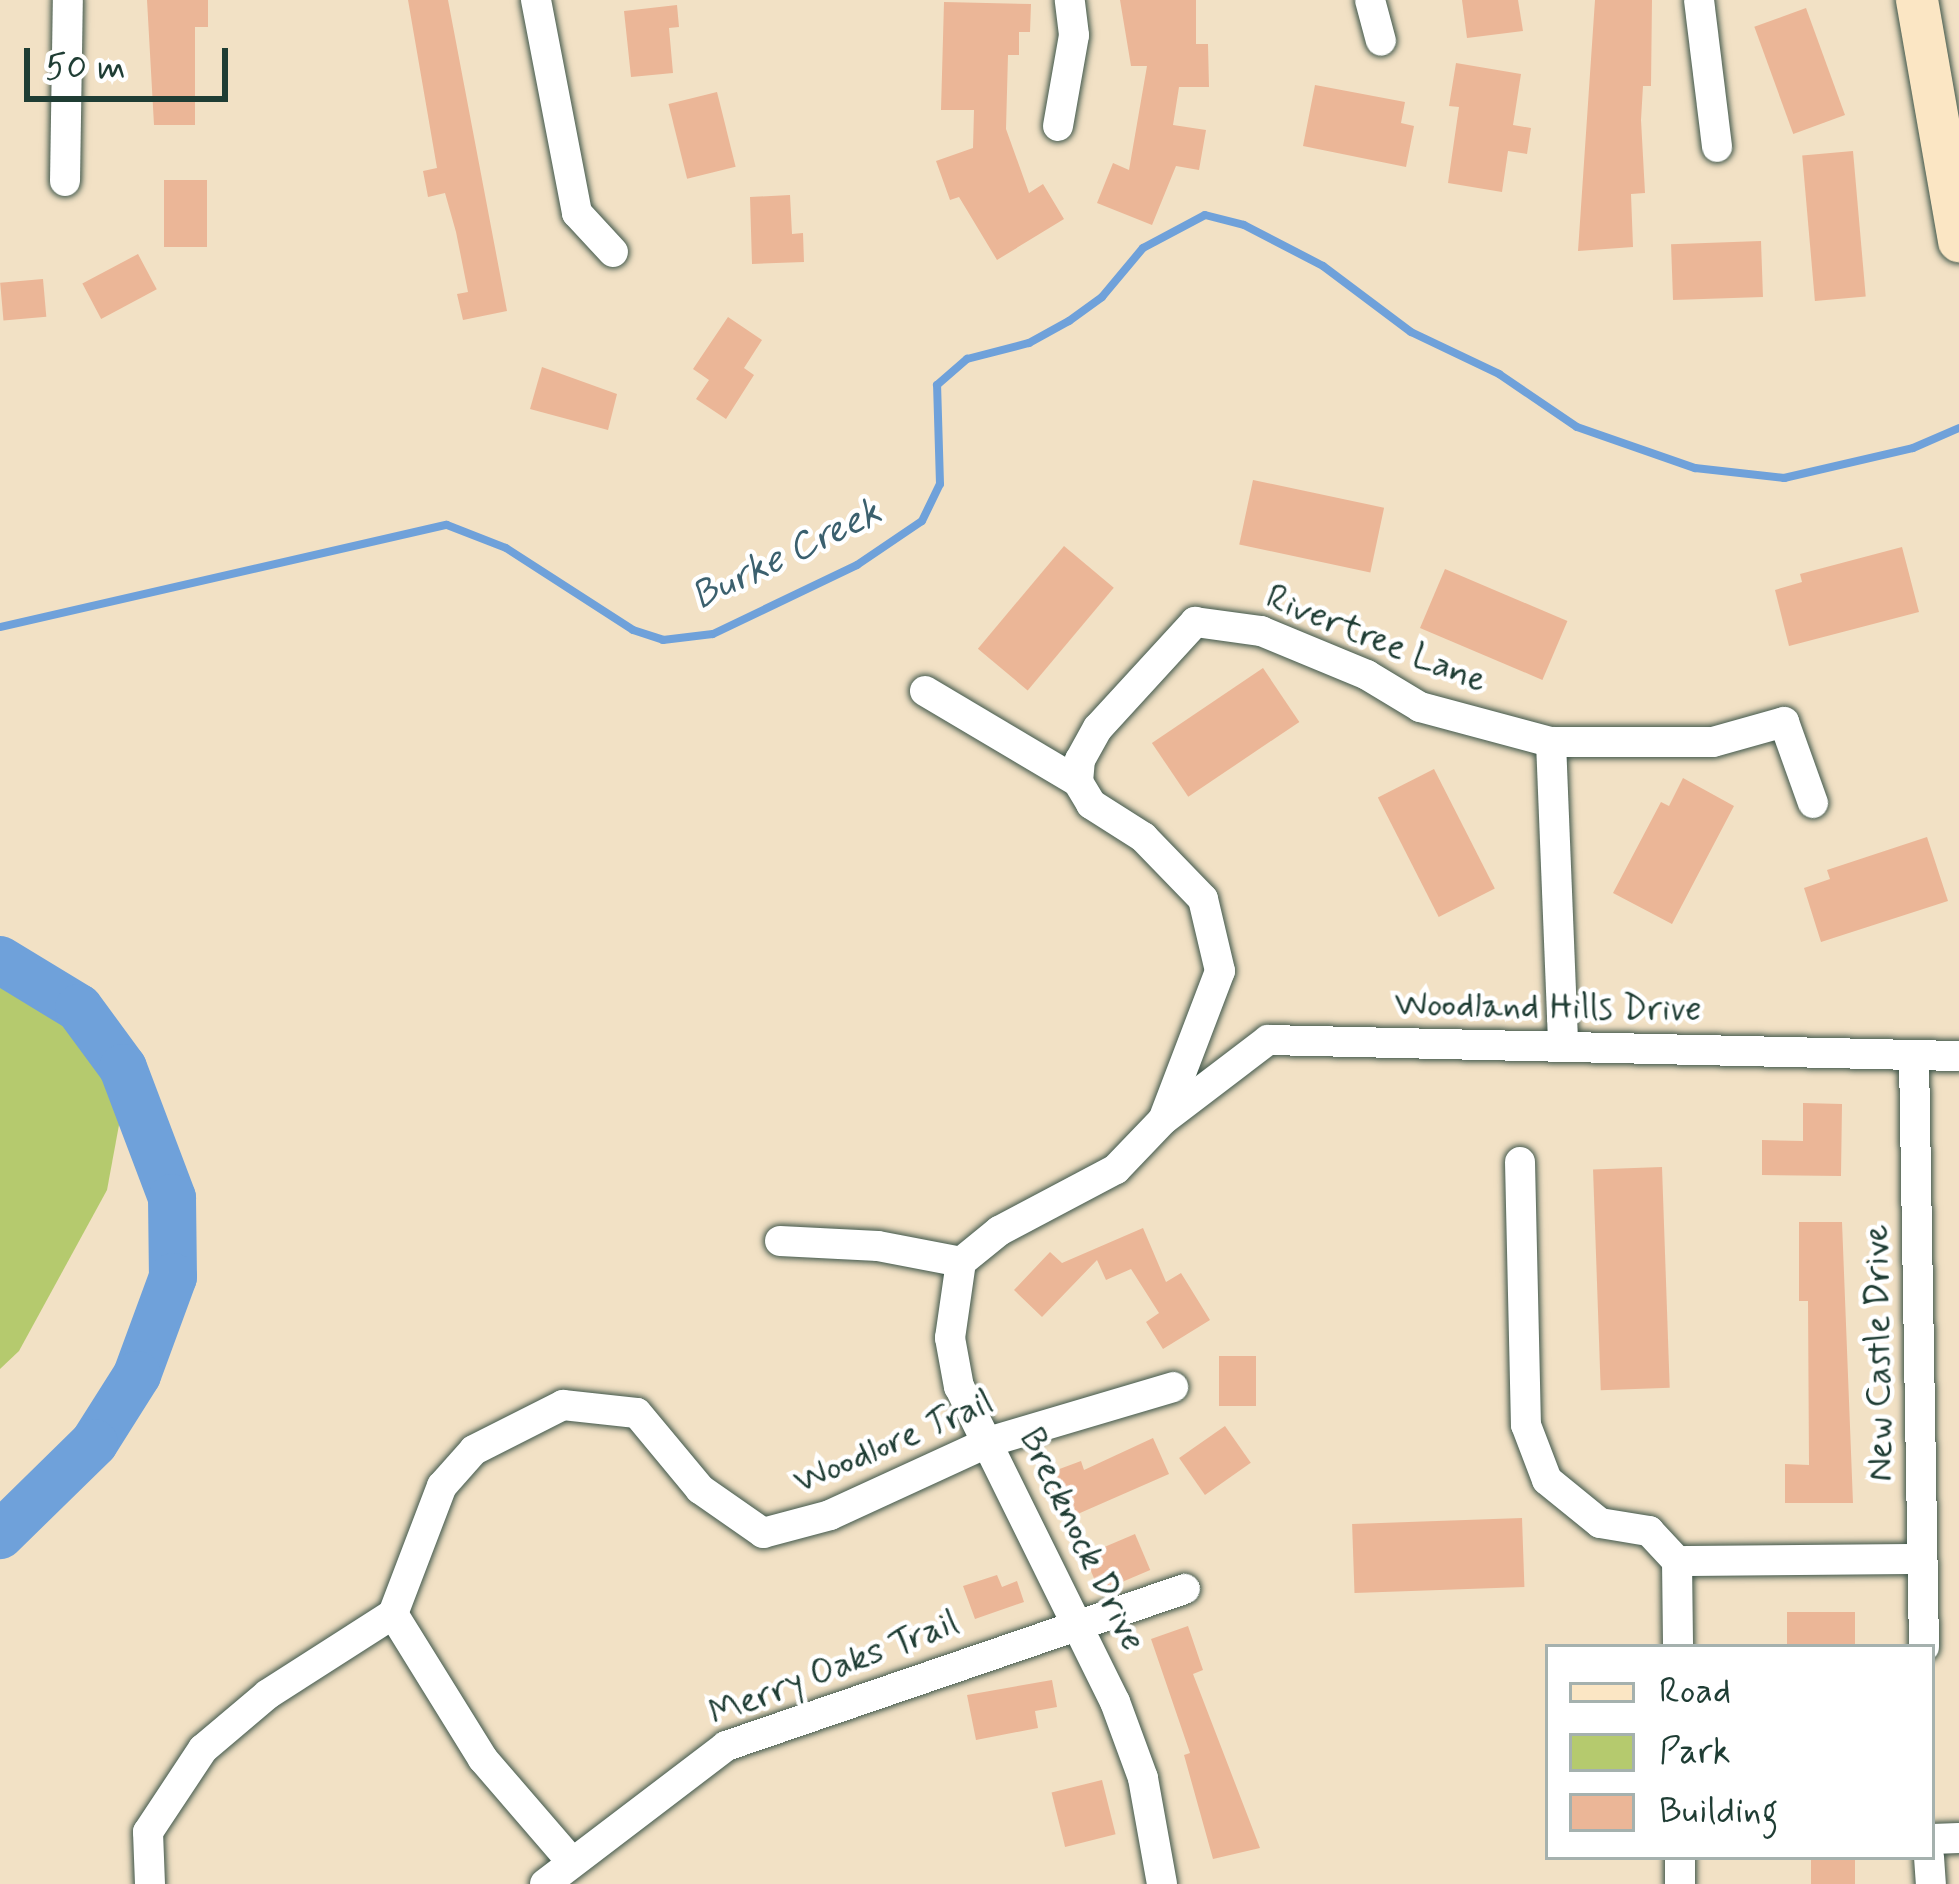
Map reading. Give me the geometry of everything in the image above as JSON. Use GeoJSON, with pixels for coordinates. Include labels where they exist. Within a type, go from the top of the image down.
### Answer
{"type":"FeatureCollection","features":[{"type":"Feature","properties":{"kind":"street"},"geometry":{"type":"LineString","coordinates":[[65,181],[68,0]]}},
{"type":"Feature","properties":{"kind":"street"},"geometry":{"type":"LineString","coordinates":[[536,0],[577,213],[613,252]]}},
{"type":"Feature","properties":{"kind":"street"},"geometry":{"type":"LineString","coordinates":[[1058,126],[1074,35],[1070,0]]}},
{"type":"Feature","properties":{"kind":"street"},"geometry":{"type":"LineString","coordinates":[[1370,0],[1381,41]]}},
{"type":"Feature","properties":{"kind":"street"},"geometry":{"type":"LineString","coordinates":[[1699,0],[1717,147]]}},
{"type":"Feature","properties":{"kind":"street"},"geometry":{"type":"LineString","coordinates":[[1917,0],[1952,158],[1959,241]]}},
{"type":"Feature","properties":{"kind":"street","name":"Rivertree Lane"},"geometry":{"type":"LineString","coordinates":[[1078,782],[1080,760],[1098,728],[1195,622],[1261,631],[1367,675],[1420,707],[1551,742],[1713,742],[1784,722],[1813,803]]}},
{"type":"Feature","properties":{"kind":"street"},"geometry":{"type":"LineString","coordinates":[[780,1240],[878,1246],[962,1262],[999,1231],[1116,1169],[1162,1120],[1207,1018],[1220,971],[1217,933],[1189,879],[1090,804],[1078,782],[926,691]]}},
{"type":"Feature","properties":{"kind":"street"},"geometry":{"type":"LineString","coordinates":[[1551,742],[1563,1046]]}},
{"type":"Feature","properties":{"kind":"street","name":"Woodland Hills Drive"},"geometry":{"type":"LineString","coordinates":[[1162,1120],[1268,1040],[1959,1056]]}},
{"type":"Feature","properties":{"kind":"street","name":"New Castle Drive"},"geometry":{"type":"LineString","coordinates":[[1914,1057],[1924,1644]]}},
{"type":"Feature","properties":{"kind":"street"},"geometry":{"type":"LineString","coordinates":[[1520,1162],[1526,1425],[1543,1468],[1600,1523],[1648,1531],[1677,1561],[1678,1644]]}},
{"type":"Feature","properties":{"kind":"street","name":"Brecknock Drive"},"geometry":{"type":"LineString","coordinates":[[962,1262],[950,1338],[959,1387],[991,1441],[1078,1620],[1143,1778],[1162,1884]]}},
{"type":"Feature","properties":{"kind":"street","name":"Woodlore Trail"},"geometry":{"type":"LineString","coordinates":[[393,1614],[442,1486],[474,1450],[539,1412],[601,1406],[637,1413],[700,1489],[763,1533],[830,1516],[991,1441],[1173,1387]]}},
{"type":"Feature","properties":{"kind":"street"},"geometry":{"type":"LineString","coordinates":[[1677,1561],[1922,1559]]}},
{"type":"Feature","properties":{"kind":"street","name":"Merry Oaks Trail"},"geometry":{"type":"LineString","coordinates":[[545,1884],[725,1746],[1078,1620],[1185,1588]]}},
{"type":"Feature","properties":{"kind":"street"},"geometry":{"type":"LineString","coordinates":[[150,1884],[148,1832],[202,1748],[268,1694],[393,1614],[483,1759],[571,1862]]}},
{"type":"Feature","properties":{"kind":"green space"},"geometry":{"type":"Polygon","coordinates":[[[0,978],[80,1031],[121,1114],[107,1190],[19,1351],[0,1369],[0,978]]]}},
{"type":"Feature","properties":{"kind":"building"},"geometry":{"type":"Polygon","coordinates":[[[147,0],[208,0],[208,27],[195,27],[195,125],[154,125],[147,0]]]}},
{"type":"Feature","properties":{"kind":"building"},"geometry":{"type":"Polygon","coordinates":[[[408,0],[448,0],[507,311],[463,320],[457,294],[468,292],[456,232],[445,193],[428,197],[423,171],[437,168],[408,0]]]}},
{"type":"Feature","properties":{"kind":"building"},"geometry":{"type":"Polygon","coordinates":[[[1120,0],[1196,0],[1196,44],[1208,44],[1209,87],[1179,87],[1173,125],[1206,130],[1199,170],[1176,166],[1152,225],[1097,203],[1113,163],[1129,170],[1147,66],[1131,66],[1120,0]]]}},
{"type":"Feature","properties":{"kind":"building"},"geometry":{"type":"Polygon","coordinates":[[[1462,0],[1518,0],[1523,31],[1467,38],[1462,0]]]}},
{"type":"Feature","properties":{"kind":"building"},"geometry":{"type":"Polygon","coordinates":[[[1595,0],[1652,0],[1651,86],[1643,86],[1641,120],[1645,193],[1631,194],[1633,247],[1578,251],[1595,0]]]}},
{"type":"Feature","properties":{"kind":"building"},"geometry":{"type":"Polygon","coordinates":[[[944,2],[1031,4],[1030,32],[1019,32],[1019,55],[1008,55],[1006,129],[1029,193],[1043,184],[1064,219],[997,260],[959,197],[950,200],[936,161],[973,148],[974,110],[941,110],[944,2]]]}},
{"type":"Feature","properties":{"kind":"building"},"geometry":{"type":"Polygon","coordinates":[[[677,5],[679,27],[669,28],[673,73],[631,77],[624,11],[677,5]]]}},
{"type":"Feature","properties":{"kind":"building"},"geometry":{"type":"Polygon","coordinates":[[[1806,8],[1845,115],[1793,134],[1754,27],[1806,8]]]}},
{"type":"Feature","properties":{"kind":"building"},"geometry":{"type":"Polygon","coordinates":[[[1456,63],[1521,74],[1513,125],[1531,128],[1527,154],[1508,151],[1502,192],[1448,183],[1459,107],[1449,106],[1456,63]]]}},
{"type":"Feature","properties":{"kind":"building"},"geometry":{"type":"Polygon","coordinates":[[[1315,85],[1405,102],[1401,123],[1414,126],[1406,167],[1303,146],[1315,85]]]}},
{"type":"Feature","properties":{"kind":"building"},"geometry":{"type":"Polygon","coordinates":[[[717,92],[736,167],[687,179],[668,104],[717,92]]]}},
{"type":"Feature","properties":{"kind":"building"},"geometry":{"type":"Polygon","coordinates":[[[1853,151],[1866,296],[1815,301],[1802,155],[1853,151]]]}},
{"type":"Feature","properties":{"kind":"building"},"geometry":{"type":"Polygon","coordinates":[[[164,180],[207,180],[207,247],[164,247],[164,180]]]}},
{"type":"Feature","properties":{"kind":"building"},"geometry":{"type":"Polygon","coordinates":[[[790,195],[792,234],[803,233],[804,262],[752,264],[750,197],[790,195]]]}},
{"type":"Feature","properties":{"kind":"building"},"geometry":{"type":"Polygon","coordinates":[[[1761,241],[1763,297],[1673,300],[1671,244],[1761,241]]]}},
{"type":"Feature","properties":{"kind":"building"},"geometry":{"type":"Polygon","coordinates":[[[138,254],[157,289],[101,319],[82,284],[138,254]]]}},
{"type":"Feature","properties":{"kind":"building"},"geometry":{"type":"Polygon","coordinates":[[[43,279],[46,317],[3,321],[0,283],[43,279]]]}},
{"type":"Feature","properties":{"kind":"building"},"geometry":{"type":"Polygon","coordinates":[[[728,317],[762,340],[744,368],[754,375],[726,419],[696,399],[709,380],[693,369],[728,317]]]}},
{"type":"Feature","properties":{"kind":"building"},"geometry":{"type":"Polygon","coordinates":[[[542,367],[617,394],[608,430],[530,409],[542,367]]]}},
{"type":"Feature","properties":{"kind":"building"},"geometry":{"type":"Polygon","coordinates":[[[1253,480],[1384,508],[1370,572],[1239,545],[1253,480]]]}},
{"type":"Feature","properties":{"kind":"building"},"geometry":{"type":"Polygon","coordinates":[[[1064,546],[1114,588],[1028,690],[978,649],[1064,546]]]}},
{"type":"Feature","properties":{"kind":"building"},"geometry":{"type":"Polygon","coordinates":[[[1902,547],[1919,612],[1789,646],[1775,590],[1802,582],[1800,574],[1902,547]]]}},
{"type":"Feature","properties":{"kind":"building"},"geometry":{"type":"Polygon","coordinates":[[[1445,569],[1567,621],[1542,680],[1420,628],[1445,569]]]}},
{"type":"Feature","properties":{"kind":"building"},"geometry":{"type":"Polygon","coordinates":[[[1263,668],[1299,722],[1188,797],[1152,743],[1263,668]]]}},
{"type":"Feature","properties":{"kind":"building"},"geometry":{"type":"Polygon","coordinates":[[[1434,769],[1495,888],[1439,917],[1378,798],[1434,769]]]}},
{"type":"Feature","properties":{"kind":"building"},"geometry":{"type":"Polygon","coordinates":[[[1683,778],[1734,806],[1672,924],[1613,893],[1661,802],[1669,806],[1683,778]]]}},
{"type":"Feature","properties":{"kind":"building"},"geometry":{"type":"Polygon","coordinates":[[[1927,837],[1948,901],[1821,942],[1804,888],[1830,879],[1827,870],[1927,837]]]}},
{"type":"Feature","properties":{"kind":"building"},"geometry":{"type":"Polygon","coordinates":[[[1803,1103],[1842,1104],[1841,1176],[1762,1175],[1762,1140],[1803,1141],[1803,1103]]]}},
{"type":"Feature","properties":{"kind":"building"},"geometry":{"type":"Polygon","coordinates":[[[1662,1167],[1670,1388],[1601,1390],[1593,1169],[1662,1167]]]}},
{"type":"Feature","properties":{"kind":"building"},"geometry":{"type":"Polygon","coordinates":[[[1799,1222],[1842,1222],[1853,1503],[1785,1503],[1785,1464],[1809,1465],[1808,1301],[1799,1301],[1799,1222]]]}},
{"type":"Feature","properties":{"kind":"building"},"geometry":{"type":"Polygon","coordinates":[[[1143,1228],[1166,1282],[1181,1273],[1210,1320],[1163,1349],[1146,1322],[1159,1313],[1131,1269],[1106,1280],[1097,1260],[1042,1317],[1014,1290],[1050,1252],[1062,1263],[1143,1228]]]}},
{"type":"Feature","properties":{"kind":"building"},"geometry":{"type":"Polygon","coordinates":[[[1219,1356],[1256,1356],[1256,1406],[1219,1406],[1219,1356]]]}},
{"type":"Feature","properties":{"kind":"building"},"geometry":{"type":"Polygon","coordinates":[[[1225,1426],[1251,1463],[1205,1495],[1179,1458],[1225,1426]]]}},
{"type":"Feature","properties":{"kind":"building"},"geometry":{"type":"Polygon","coordinates":[[[1153,1438],[1169,1474],[1064,1520],[1046,1474],[1081,1461],[1084,1470],[1153,1438]]]}},
{"type":"Feature","properties":{"kind":"building"},"geometry":{"type":"Polygon","coordinates":[[[1522,1518],[1524,1587],[1355,1593],[1352,1524],[1522,1518]]]}},
{"type":"Feature","properties":{"kind":"building"},"geometry":{"type":"Polygon","coordinates":[[[1135,1534],[1150,1570],[1100,1591],[1084,1555],[1135,1534]]]}},
{"type":"Feature","properties":{"kind":"building"},"geometry":{"type":"Polygon","coordinates":[[[997,1575],[1002,1587],[1017,1581],[1024,1602],[975,1619],[963,1586],[997,1575]]]}},
{"type":"Feature","properties":{"kind":"building"},"geometry":{"type":"Polygon","coordinates":[[[1787,1612],[1855,1612],[1855,1644],[1787,1644],[1787,1612]]]}},
{"type":"Feature","properties":{"kind":"building"},"geometry":{"type":"Polygon","coordinates":[[[1188,1626],[1203,1670],[1193,1674],[1260,1848],[1213,1859],[1184,1755],[1190,1753],[1151,1639],[1188,1626]]]}},
{"type":"Feature","properties":{"kind":"building"},"geometry":{"type":"Polygon","coordinates":[[[1052,1680],[1057,1707],[1035,1711],[1038,1728],[976,1740],[967,1695],[1052,1680]]]}},
{"type":"Feature","properties":{"kind":"building"},"geometry":{"type":"Polygon","coordinates":[[[1102,1780],[1116,1834],[1065,1847],[1052,1793],[1102,1780]]]}},
{"type":"Feature","properties":{"kind":"building"},"geometry":{"type":"Polygon","coordinates":[[[1811,1860],[1855,1860],[1855,1884],[1811,1884],[1811,1860]]]}},
{"type":"Feature","properties":{"kind":"waterway","name":"Burke Creek"},"geometry":{"type":"LineString","coordinates":[[0,627],[447,525],[506,548],[633,630],[663,640],[713,634],[857,565],[922,521],[940,484],[937,385],[967,359],[1029,343],[1069,321],[1102,297],[1143,248],[1205,215],[1244,225],[1323,266],[1411,332],[1499,374],[1577,427],[1695,468],[1784,478],[1913,448],[1959,428]]}},
{"type":"Feature","properties":{"kind":"waterway"},"geometry":{"type":"LineString","coordinates":[[0,960],[79,1008],[123,1068],[172,1198],[173,1277],[137,1375],[94,1443],[0,1535]]}}]}
